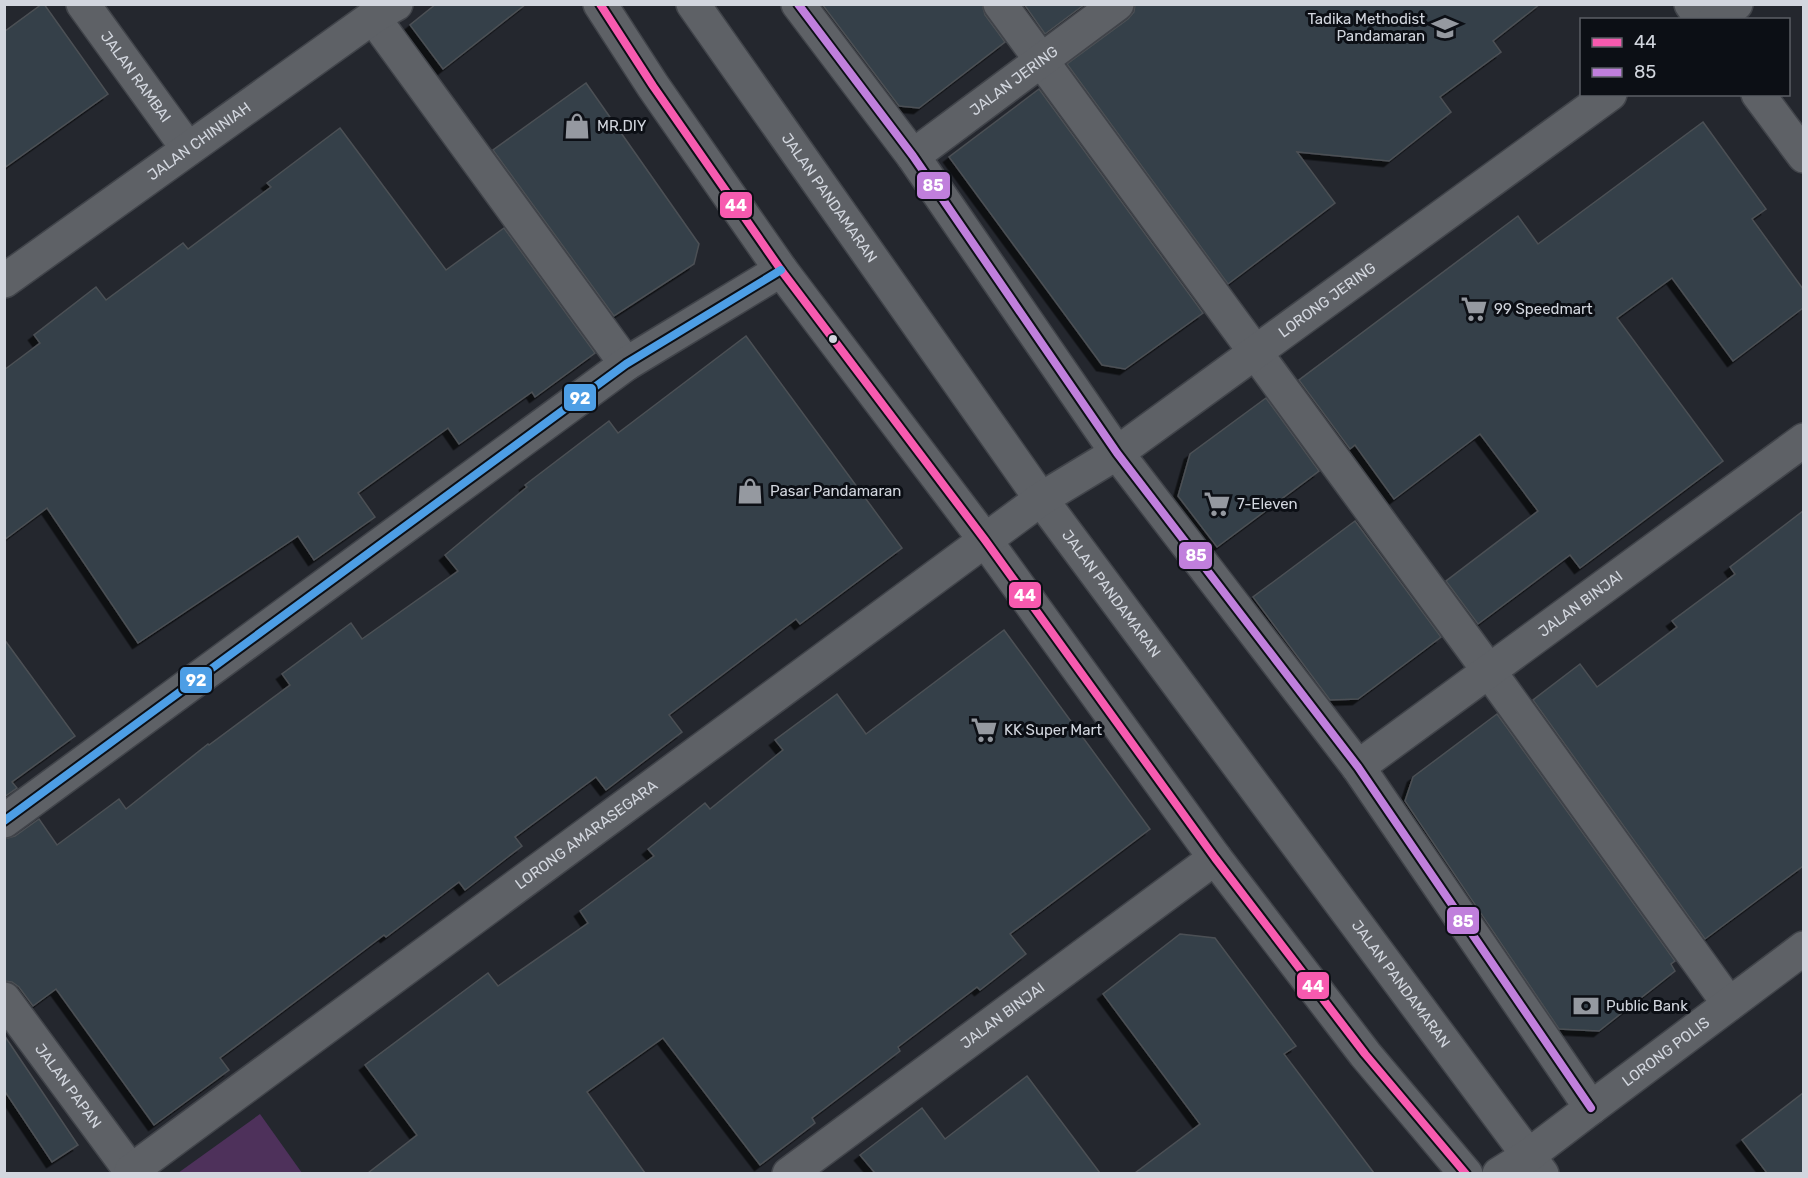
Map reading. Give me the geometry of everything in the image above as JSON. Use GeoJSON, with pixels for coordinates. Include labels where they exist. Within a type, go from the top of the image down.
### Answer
{"type":"FeatureCollection","features":[{"type":"Feature","properties":{"kind":"street","name":"JALAN RAMBAI"},"geometry":{"type":"LineString","coordinates":[[83,4],[188,149]]}},
{"type":"Feature","properties":{"kind":"street"},"geometry":{"type":"LineString","coordinates":[[600,4],[653,86],[781,270],[985,540],[1215,858],[1365,1054],[1466,1173]]}},
{"type":"Feature","properties":{"kind":"street","name":"JALAN PANDAMARAN"},"geometry":{"type":"LineString","coordinates":[[693,4],[1041,499],[1535,1165]]}},
{"type":"Feature","properties":{"kind":"street"},"geometry":{"type":"LineString","coordinates":[[798,4],[913,156],[1117,453],[1358,766],[1592,1108]]}},
{"type":"Feature","properties":{"kind":"street"},"geometry":{"type":"LineString","coordinates":[[1000,4],[1730,1004]]}},
{"type":"Feature","properties":{"kind":"street","name":"JALAN JERING"},"geometry":{"type":"LineString","coordinates":[[913,156],[1117,4]]}},
{"type":"Feature","properties":{"kind":"street"},"geometry":{"type":"LineString","coordinates":[[1691,4],[1701,18]]}},
{"type":"Feature","properties":{"kind":"street"},"geometry":{"type":"LineString","coordinates":[[1717,18],[1736,4]]}},
{"type":"Feature","properties":{"kind":"street","name":"JALAN CHINNIAH"},"geometry":{"type":"LineString","coordinates":[[4,281],[385,11]]}},
{"type":"Feature","properties":{"kind":"street"},"geometry":{"type":"LineString","coordinates":[[385,11],[626,364]]}},
{"type":"Feature","properties":{"kind":"street","name":"LORONG JERING"},"geometry":{"type":"LineString","coordinates":[[1041,499],[1117,453],[1608,96]]}},
{"type":"Feature","properties":{"kind":"street"},"geometry":{"type":"LineString","coordinates":[[1759,96],[1803,156]]}},
{"type":"Feature","properties":{"kind":"street"},"geometry":{"type":"LineString","coordinates":[[4,821],[626,364],[781,270]]}},
{"type":"Feature","properties":{"kind":"street","name":"JALAN BINJAI"},"geometry":{"type":"LineString","coordinates":[[1358,766],[1803,440]]}},
{"type":"Feature","properties":{"kind":"street","name":"LORONG AMARASEGARA"},"geometry":{"type":"LineString","coordinates":[[132,1172],[1041,499]]}},
{"type":"Feature","properties":{"kind":"street","name":"JALAN BINJAI"},"geometry":{"type":"LineString","coordinates":[[789,1173],[1215,858]]}},
{"type":"Feature","properties":{"kind":"street","name":"LORONG POLIS"},"geometry":{"type":"LineString","coordinates":[[1499,1173],[1535,1165],[1592,1108],[1803,948]]}},
{"type":"Feature","properties":{"kind":"street","name":"JALAN PAPAN"},"geometry":{"type":"LineString","coordinates":[[4,999],[132,1172]]}},
{"type":"Feature","properties":{"kind":"shaded area"},"geometry":{"type":"Polygon","coordinates":[[[260,1114],[302,1173],[178,1173],[260,1114]]]}},
{"type":"Feature","properties":{"kind":"building"},"geometry":{"type":"Polygon","coordinates":[[[42,4],[108,94],[4,168],[4,32],[42,4]]]}},
{"type":"Feature","properties":{"kind":"building"},"geometry":{"type":"Polygon","coordinates":[[[436,4],[526,4],[443,69],[410,25],[436,4]]]}},
{"type":"Feature","properties":{"kind":"building"},"geometry":{"type":"Polygon","coordinates":[[[822,4],[982,4],[985,15],[1005,42],[919,108],[899,106],[822,4]]]}},
{"type":"Feature","properties":{"kind":"building"},"geometry":{"type":"Polygon","coordinates":[[[1024,4],[1085,4],[1045,34],[1024,4]]]}},
{"type":"Feature","properties":{"kind":"building"},"geometry":{"type":"Polygon","coordinates":[[[1135,4],[1540,4],[1493,41],[1501,52],[1440,97],[1451,112],[1389,161],[1297,152],[1335,203],[1228,284],[1067,64],[1128,19],[1134,12],[1135,4]]]}},
{"type":"Feature","properties":{"kind":"building"},"geometry":{"type":"Polygon","coordinates":[[[586,83],[699,244],[694,264],[614,316],[493,150],[586,83]]]}},
{"type":"Feature","properties":{"kind":"building"},"geometry":{"type":"Polygon","coordinates":[[[1039,89],[1203,313],[1125,369],[1102,365],[949,157],[1039,89]]]}},
{"type":"Feature","properties":{"kind":"building"},"geometry":{"type":"Polygon","coordinates":[[[1703,122],[1766,209],[1752,219],[1803,289],[1803,308],[1733,361],[1672,278],[1617,318],[1723,461],[1580,568],[1570,555],[1478,624],[1446,581],[1538,511],[1480,434],[1394,499],[1355,445],[1350,449],[1299,380],[1518,216],[1538,244],[1703,122]]]}},
{"type":"Feature","properties":{"kind":"building"},"geometry":{"type":"Polygon","coordinates":[[[340,128],[446,270],[504,228],[595,353],[535,397],[532,392],[459,444],[448,428],[358,493],[375,517],[314,560],[298,536],[138,643],[47,508],[4,540],[4,370],[40,343],[34,335],[96,287],[106,300],[183,243],[188,249],[271,187],[267,183],[340,128]]]}},
{"type":"Feature","properties":{"kind":"building"},"geometry":{"type":"Polygon","coordinates":[[[746,336],[902,548],[800,624],[796,619],[669,715],[682,732],[606,790],[596,777],[515,837],[522,846],[465,890],[459,882],[220,1058],[229,1070],[154,1125],[56,989],[33,1006],[19,987],[12,982],[4,981],[4,839],[15,836],[39,819],[57,845],[119,799],[126,809],[208,744],[290,685],[282,674],[351,623],[362,639],[458,571],[445,555],[527,487],[525,485],[609,421],[618,433],[746,336]]]}},
{"type":"Feature","properties":{"kind":"building"},"geometry":{"type":"Polygon","coordinates":[[[1266,398],[1319,471],[1217,547],[1178,496],[1190,454],[1266,398]]]}},
{"type":"Feature","properties":{"kind":"building"},"geometry":{"type":"Polygon","coordinates":[[[1803,511],[1803,866],[1705,939],[1533,700],[1580,664],[1597,687],[1677,627],[1672,621],[1735,574],[1730,567],[1803,511]]]}},
{"type":"Feature","properties":{"kind":"building"},"geometry":{"type":"Polygon","coordinates":[[[1355,521],[1441,637],[1358,699],[1330,700],[1253,597],[1355,521]]]}},
{"type":"Feature","properties":{"kind":"building"},"geometry":{"type":"Polygon","coordinates":[[[1004,630],[1150,829],[1010,934],[1026,954],[980,990],[977,987],[898,1047],[900,1051],[812,1118],[815,1123],[760,1165],[663,1038],[587,1092],[645,1173],[368,1173],[417,1135],[365,1065],[488,973],[498,986],[588,923],[580,911],[654,856],[648,849],[705,803],[710,809],[783,750],[775,740],[837,694],[866,734],[1004,630]]]}},
{"type":"Feature","properties":{"kind":"building"},"geometry":{"type":"Polygon","coordinates":[[[4,639],[75,736],[12,782],[17,788],[4,797],[4,639]]]}},
{"type":"Feature","properties":{"kind":"building"},"geometry":{"type":"Polygon","coordinates":[[[1497,714],[1675,961],[1671,964],[1675,971],[1599,1031],[1559,1029],[1405,801],[1413,777],[1497,714]]]}},
{"type":"Feature","properties":{"kind":"building"},"geometry":{"type":"Polygon","coordinates":[[[1180,934],[1215,938],[1296,1046],[1284,1054],[1374,1173],[1135,1173],[1200,1124],[1103,994],[1180,934]]]}},
{"type":"Feature","properties":{"kind":"building"},"geometry":{"type":"Polygon","coordinates":[[[4,1035],[78,1145],[52,1162],[4,1090],[4,1035]]]}},
{"type":"Feature","properties":{"kind":"building"},"geometry":{"type":"Polygon","coordinates":[[[1027,1076],[1100,1173],[875,1173],[860,1155],[922,1108],[945,1139],[1027,1076]]]}},
{"type":"Feature","properties":{"kind":"building"},"geometry":{"type":"Polygon","coordinates":[[[1803,1093],[1803,1173],[1767,1173],[1742,1140],[1803,1093]]]}},
{"type":"Feature","properties":{"kind":"transit line","name":"44"},"geometry":{"type":"LineString","coordinates":[[600,4],[653,86],[781,270],[985,540],[1215,858],[1365,1054],[1466,1174]]}},
{"type":"Feature","properties":{"kind":"transit line","name":"85"},"geometry":{"type":"LineString","coordinates":[[798,4],[913,156],[1117,453],[1358,767],[1591,1108]]}},
{"type":"Feature","properties":{"kind":"transit line","name":"92"},"geometry":{"type":"LineString","coordinates":[[4,821],[626,364],[781,270]]}},
{"type":"Feature","properties":{"kind":"place","name":"Tadika Methodist Pandamaran"},"geometry":{"type":"Point","coordinates":[1445,28]}},
{"type":"Feature","properties":{"kind":"place","name":"MR.DIY"},"geometry":{"type":"Point","coordinates":[577,126]}},
{"type":"Feature","properties":{"kind":"place","name":"99 Speedmart"},"geometry":{"type":"Point","coordinates":[1474,309]}},
{"type":"Feature","properties":{"kind":"place","name":"Pasar Pandamaran"},"geometry":{"type":"Point","coordinates":[750,491]}},
{"type":"Feature","properties":{"kind":"place","name":"7-Eleven"},"geometry":{"type":"Point","coordinates":[1217,504]}},
{"type":"Feature","properties":{"kind":"place","name":"KK Super Mart"},"geometry":{"type":"Point","coordinates":[984,730]}},
{"type":"Feature","properties":{"kind":"place","name":"Public Bank"},"geometry":{"type":"Point","coordinates":[1586,1006]}}]}
